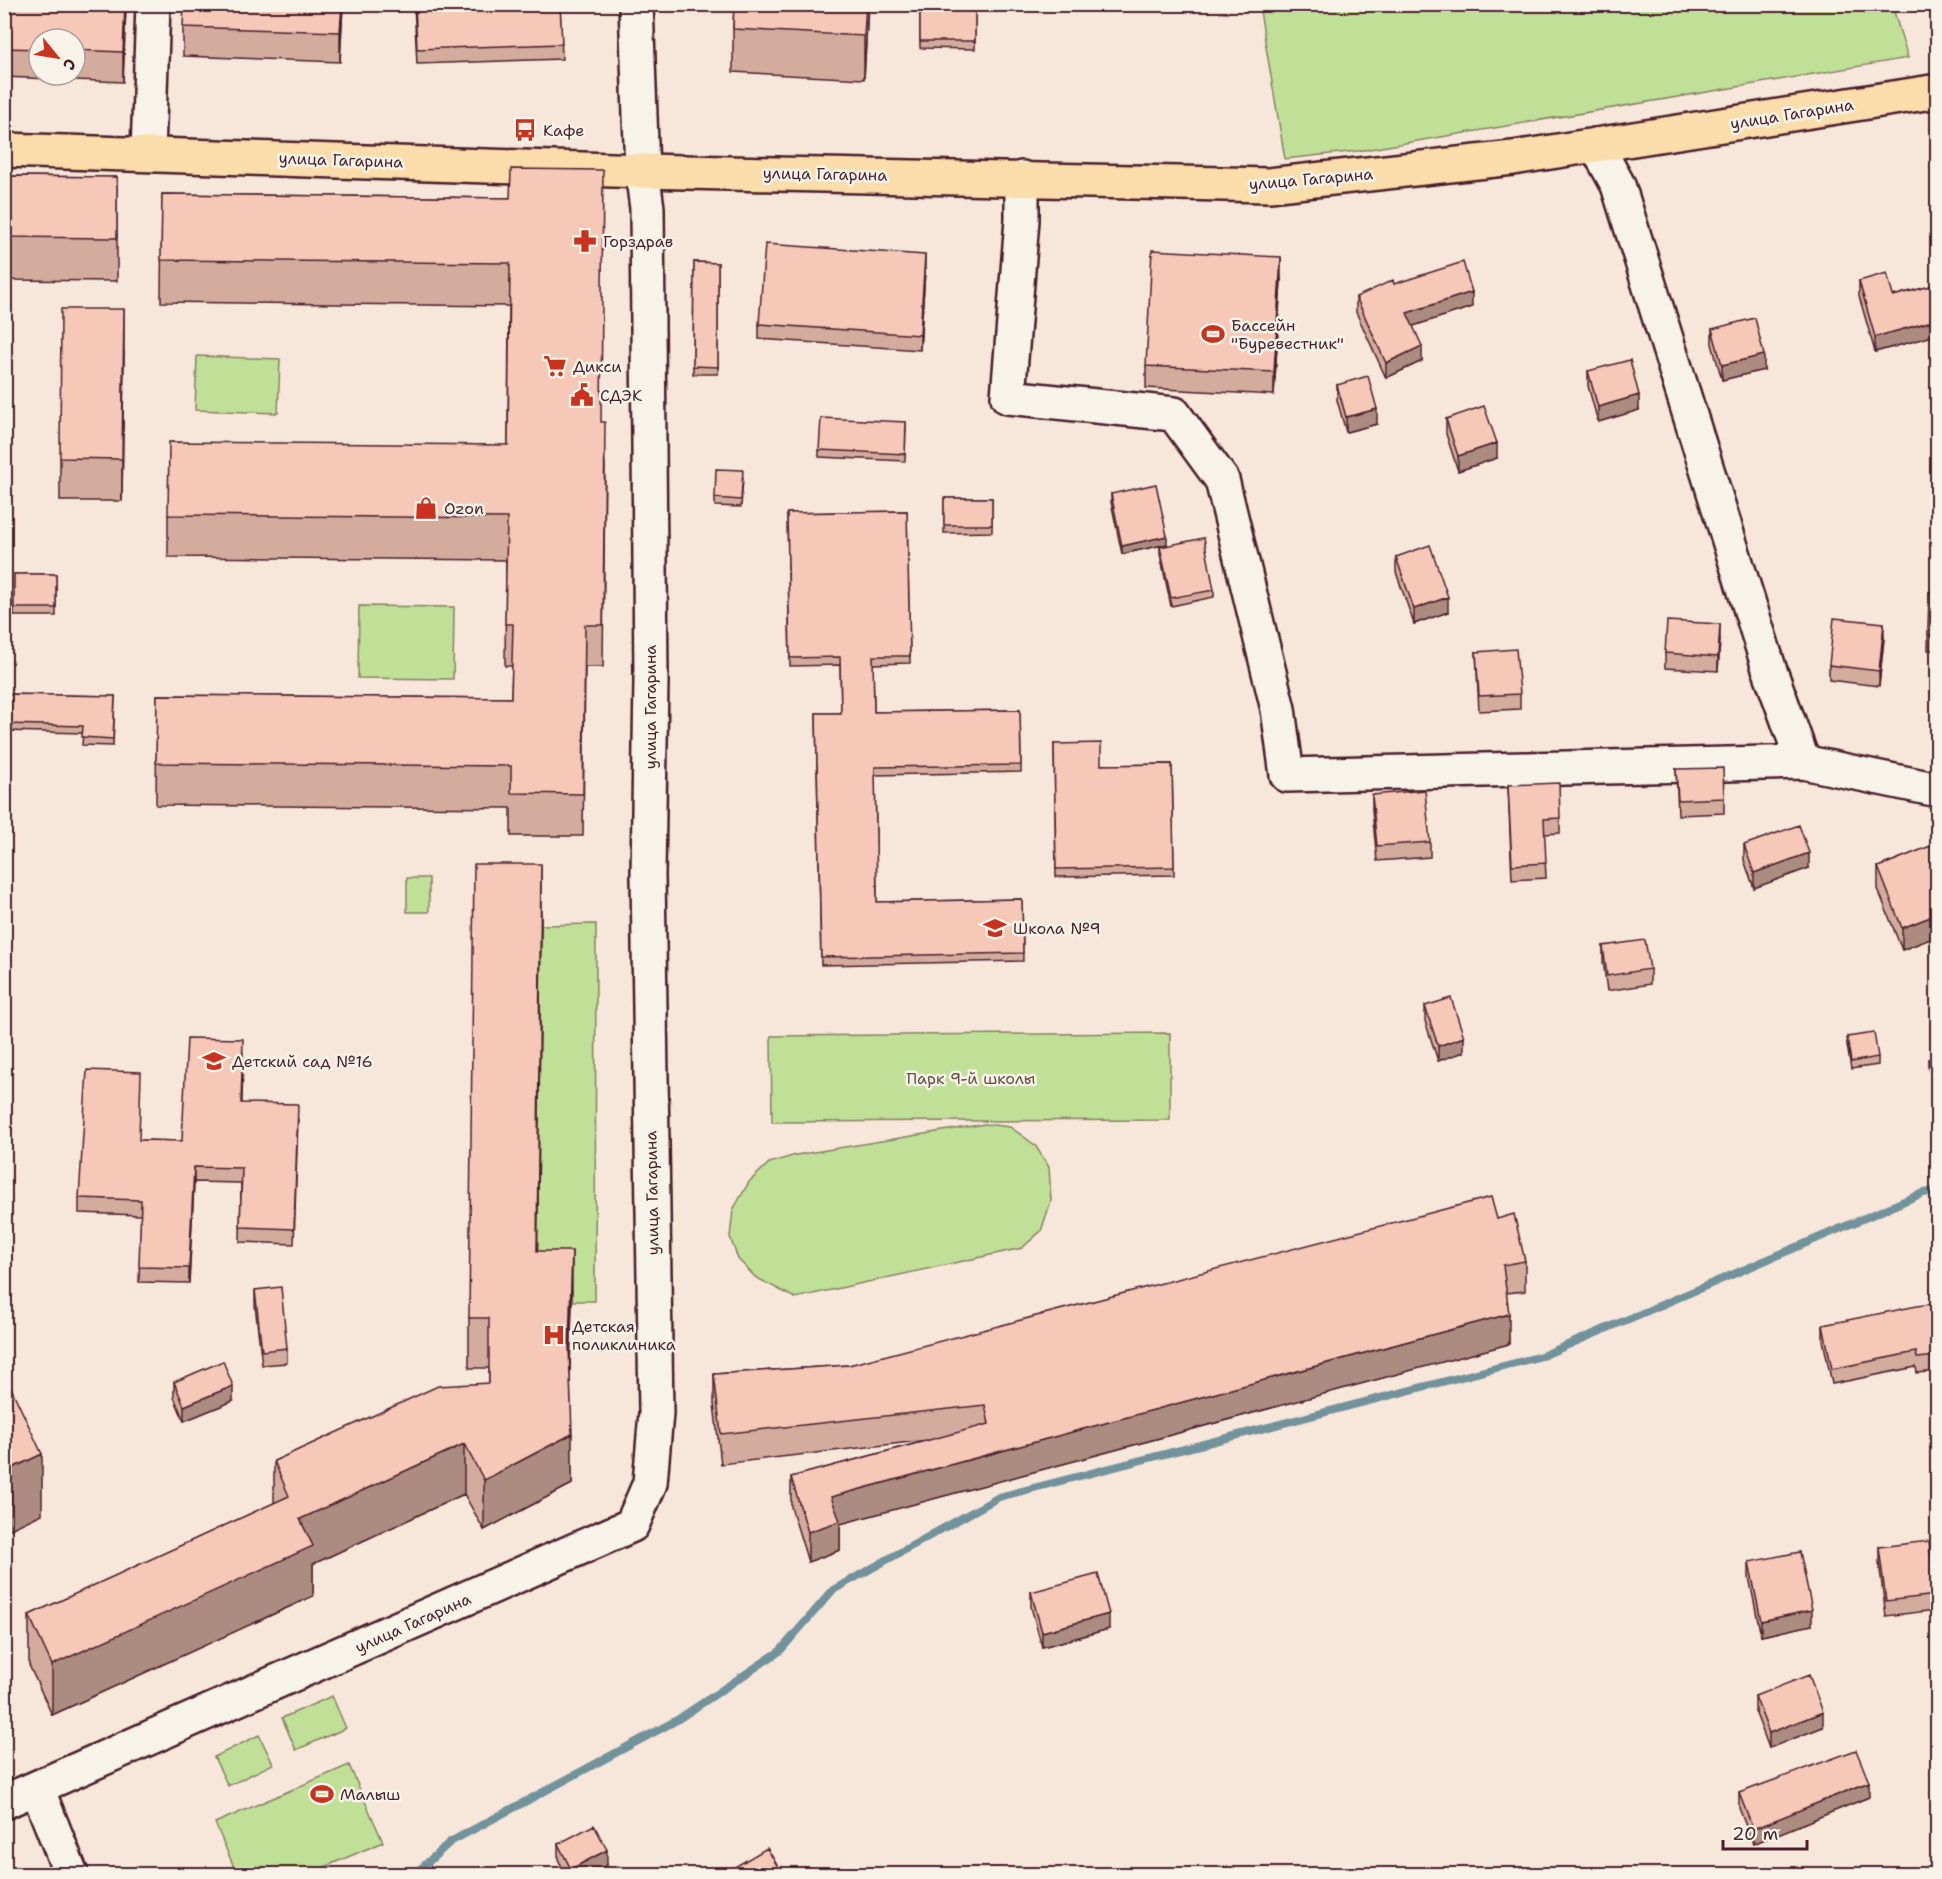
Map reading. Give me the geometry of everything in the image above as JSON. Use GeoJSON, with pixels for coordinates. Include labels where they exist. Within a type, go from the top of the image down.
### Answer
{"type":"FeatureCollection","features":[{"type":"Feature","properties":{"kind":"main road","name":"улица Гагарина"},"geometry":{"type":"LineString","coordinates":[[4,150],[642,171],[1269,185],[1513,158],[1938,91]]}},
{"type":"Feature","properties":{"kind":"street"},"geometry":{"type":"LineString","coordinates":[[148,153],[153,4]]}},
{"type":"Feature","properties":{"kind":"street"},"geometry":{"type":"LineString","coordinates":[[636,4],[642,171]]}},
{"type":"Feature","properties":{"kind":"street"},"geometry":{"type":"LineString","coordinates":[[1596,145],[1618,184],[1769,668],[1803,762]]}},
{"type":"Feature","properties":{"kind":"street","name":"улица Гагарина"},"geometry":{"type":"LineString","coordinates":[[4,1802],[632,1526],[650,1484],[656,1403],[648,875],[651,680],[647,219],[642,171]]}},
{"type":"Feature","properties":{"kind":"street"},"geometry":{"type":"LineString","coordinates":[[1023,178],[1022,220],[1008,397],[1174,414],[1222,480],[1278,709],[1287,775],[1803,762],[1938,790]]}},
{"type":"Feature","properties":{"kind":"street"},"geometry":{"type":"LineString","coordinates":[[37,1788],[71,1875]]}},
{"type":"Feature","properties":{"kind":"green space"},"geometry":{"type":"Polygon","coordinates":[[[1259,5],[1892,5],[1908,58],[1358,151],[1285,159],[1259,5]]]}},
{"type":"Feature","properties":{"kind":"green space"},"geometry":{"type":"Polygon","coordinates":[[[197,356],[280,359],[278,413],[195,410],[197,356]]]}},
{"type":"Feature","properties":{"kind":"green space"},"geometry":{"type":"Polygon","coordinates":[[[359,606],[454,607],[453,679],[358,678],[359,606]]]}},
{"type":"Feature","properties":{"kind":"green space"},"geometry":{"type":"Polygon","coordinates":[[[407,878],[429,878],[429,912],[407,912],[407,878]]]}},
{"type":"Feature","properties":{"kind":"green space"},"geometry":{"type":"Polygon","coordinates":[[[596,924],[595,1301],[537,1301],[541,925],[596,924]]]}},
{"type":"Feature","properties":{"kind":"green space","name":"Парк 9-й школы"},"geometry":{"type":"Polygon","coordinates":[[[1170,1033],[1170,1120],[772,1122],[771,1036],[1170,1033]]]}},
{"type":"Feature","properties":{"kind":"green space"},"geometry":{"type":"Polygon","coordinates":[[[985,1124],[1010,1127],[1035,1145],[1049,1167],[1051,1201],[1041,1231],[1022,1248],[795,1298],[755,1277],[738,1259],[730,1237],[733,1210],[749,1182],[769,1163],[796,1155],[985,1124]]]}},
{"type":"Feature","properties":{"kind":"green space"},"geometry":{"type":"Polygon","coordinates":[[[332,1696],[346,1728],[296,1750],[282,1718],[332,1696]]]}},
{"type":"Feature","properties":{"kind":"green space"},"geometry":{"type":"Polygon","coordinates":[[[259,1735],[273,1764],[228,1786],[214,1757],[259,1735]]]}},
{"type":"Feature","properties":{"kind":"green space","name":"Малыш"},"geometry":{"type":"Polygon","coordinates":[[[349,1765],[383,1842],[308,1874],[237,1874],[215,1823],[349,1765]]]}},
{"type":"Feature","properties":{"kind":"building"},"geometry":{"type":"Polygon","coordinates":[[[4,4],[125,4],[123,52],[87,50],[87,27],[27,27],[27,49],[4,48],[4,4]]]}},
{"type":"Feature","properties":{"kind":"building"},"geometry":{"type":"Polygon","coordinates":[[[184,4],[342,4],[340,32],[183,27],[184,4]]]}},
{"type":"Feature","properties":{"kind":"building"},"geometry":{"type":"Polygon","coordinates":[[[415,4],[560,4],[562,44],[417,49],[415,4]]]}},
{"type":"Feature","properties":{"kind":"building"},"geometry":{"type":"Polygon","coordinates":[[[734,4],[866,4],[864,36],[733,29],[734,4]]]}},
{"type":"Feature","properties":{"kind":"building"},"geometry":{"type":"Polygon","coordinates":[[[920,4],[975,4],[975,41],[920,41],[920,4]]]}},
{"type":"Feature","properties":{"kind":"building"},"geometry":{"type":"Polygon","coordinates":[[[511,169],[603,170],[601,422],[605,422],[603,625],[585,625],[583,794],[511,793],[511,766],[156,763],[157,695],[511,698],[513,624],[505,624],[507,518],[168,515],[169,442],[508,445],[510,263],[161,260],[162,194],[510,198],[511,169]]]}},
{"type":"Feature","properties":{"kind":"building"},"geometry":{"type":"Polygon","coordinates":[[[4,176],[117,177],[117,238],[4,237],[4,176]]]}},
{"type":"Feature","properties":{"kind":"building"},"geometry":{"type":"Polygon","coordinates":[[[765,244],[925,255],[920,335],[759,324],[765,244]]]}},
{"type":"Feature","properties":{"kind":"building","name":"Бассейн \"Буревестник\""},"geometry":{"type":"Polygon","coordinates":[[[1152,250],[1281,257],[1274,372],[1146,366],[1152,250]]]}},
{"type":"Feature","properties":{"kind":"building"},"geometry":{"type":"Polygon","coordinates":[[[694,262],[718,263],[718,367],[693,366],[694,262]]]}},
{"type":"Feature","properties":{"kind":"building"},"geometry":{"type":"Polygon","coordinates":[[[1463,262],[1472,292],[1407,313],[1422,346],[1386,363],[1356,297],[1393,280],[1394,284],[1463,262]]]}},
{"type":"Feature","properties":{"kind":"building"},"geometry":{"type":"Polygon","coordinates":[[[1887,273],[1893,296],[1938,284],[1938,324],[1936,320],[1875,337],[1859,281],[1887,273]]]}},
{"type":"Feature","properties":{"kind":"building"},"geometry":{"type":"Polygon","coordinates":[[[61,309],[124,309],[122,459],[60,458],[61,309]]]}},
{"type":"Feature","properties":{"kind":"building"},"geometry":{"type":"Polygon","coordinates":[[[1755,318],[1764,355],[1722,365],[1712,329],[1755,318]]]}},
{"type":"Feature","properties":{"kind":"building"},"geometry":{"type":"Polygon","coordinates":[[[1630,360],[1639,395],[1598,407],[1588,371],[1630,360]]]}},
{"type":"Feature","properties":{"kind":"building"},"geometry":{"type":"Polygon","coordinates":[[[1368,376],[1377,409],[1346,417],[1337,385],[1368,376]]]}},
{"type":"Feature","properties":{"kind":"building"},"geometry":{"type":"Polygon","coordinates":[[[1484,406],[1497,443],[1458,456],[1446,419],[1484,406]]]}},
{"type":"Feature","properties":{"kind":"building"},"geometry":{"type":"Polygon","coordinates":[[[821,418],[906,422],[905,454],[819,450],[821,418]]]}},
{"type":"Feature","properties":{"kind":"building"},"geometry":{"type":"Polygon","coordinates":[[[716,469],[743,470],[741,500],[715,498],[716,469]]]}},
{"type":"Feature","properties":{"kind":"building"},"geometry":{"type":"Polygon","coordinates":[[[1156,484],[1167,536],[1122,546],[1111,494],[1156,484]]]}},
{"type":"Feature","properties":{"kind":"building"},"geometry":{"type":"Polygon","coordinates":[[[944,498],[992,498],[992,525],[944,525],[944,498]]]}},
{"type":"Feature","properties":{"kind":"building"},"geometry":{"type":"Polygon","coordinates":[[[907,511],[910,656],[873,656],[874,712],[1020,710],[1021,765],[875,767],[877,902],[1022,899],[1023,953],[821,957],[816,713],[841,713],[840,657],[790,658],[787,513],[907,511]]]}},
{"type":"Feature","properties":{"kind":"building"},"geometry":{"type":"Polygon","coordinates":[[[1204,538],[1214,590],[1171,598],[1160,547],[1204,538]]]}},
{"type":"Feature","properties":{"kind":"building"},"geometry":{"type":"Polygon","coordinates":[[[1430,545],[1448,597],[1414,609],[1396,557],[1430,545]]]}},
{"type":"Feature","properties":{"kind":"building"},"geometry":{"type":"Polygon","coordinates":[[[14,574],[56,574],[56,608],[14,608],[14,574]]]}},
{"type":"Feature","properties":{"kind":"building"},"geometry":{"type":"Polygon","coordinates":[[[1929,592],[1938,592],[1938,635],[1928,635],[1929,592]]]}},
{"type":"Feature","properties":{"kind":"building"},"geometry":{"type":"Polygon","coordinates":[[[1834,618],[1884,623],[1879,671],[1829,665],[1834,618]]]}},
{"type":"Feature","properties":{"kind":"building"},"geometry":{"type":"Polygon","coordinates":[[[1667,621],[1720,624],[1718,657],[1665,653],[1667,621]]]}},
{"type":"Feature","properties":{"kind":"building"},"geometry":{"type":"Polygon","coordinates":[[[1516,649],[1520,694],[1479,696],[1476,652],[1516,649]]]}},
{"type":"Feature","properties":{"kind":"building"},"geometry":{"type":"Polygon","coordinates":[[[4,694],[115,696],[113,739],[82,737],[83,726],[4,724],[4,694]]]}},
{"type":"Feature","properties":{"kind":"building"},"geometry":{"type":"Polygon","coordinates":[[[1101,743],[1101,765],[1172,764],[1174,867],[1056,869],[1054,744],[1101,743]]]}},
{"type":"Feature","properties":{"kind":"building"},"geometry":{"type":"Polygon","coordinates":[[[1723,768],[1724,798],[1678,800],[1676,769],[1723,768]]]}},
{"type":"Feature","properties":{"kind":"building"},"geometry":{"type":"Polygon","coordinates":[[[1559,783],[1560,818],[1544,819],[1546,863],[1512,865],[1508,785],[1559,783]]]}},
{"type":"Feature","properties":{"kind":"building"},"geometry":{"type":"Polygon","coordinates":[[[1425,790],[1430,842],[1377,846],[1372,795],[1425,790]]]}},
{"type":"Feature","properties":{"kind":"building"},"geometry":{"type":"Polygon","coordinates":[[[1799,825],[1809,853],[1754,873],[1744,845],[1799,825]]]}},
{"type":"Feature","properties":{"kind":"building"},"geometry":{"type":"Polygon","coordinates":[[[1938,843],[1938,914],[1902,928],[1878,867],[1938,843]]]}},
{"type":"Feature","properties":{"kind":"building"},"geometry":{"type":"Polygon","coordinates":[[[474,864],[541,864],[537,1251],[572,1251],[569,1346],[572,1434],[484,1480],[464,1444],[300,1519],[313,1546],[52,1665],[29,1615],[289,1496],[274,1461],[438,1386],[489,1383],[489,1318],[469,1318],[474,864]]]}},
{"type":"Feature","properties":{"kind":"building"},"geometry":{"type":"Polygon","coordinates":[[[1645,940],[1650,969],[1607,976],[1603,946],[1645,940]]]}},
{"type":"Feature","properties":{"kind":"building"},"geometry":{"type":"Polygon","coordinates":[[[1451,998],[1464,1037],[1438,1046],[1425,1006],[1451,998]]]}},
{"type":"Feature","properties":{"kind":"building"},"geometry":{"type":"Polygon","coordinates":[[[1874,1033],[1878,1057],[1851,1062],[1847,1037],[1874,1033]]]}},
{"type":"Feature","properties":{"kind":"building"},"geometry":{"type":"Polygon","coordinates":[[[187,1038],[243,1039],[241,1103],[298,1104],[294,1229],[240,1227],[242,1168],[194,1167],[189,1268],[139,1267],[141,1200],[79,1198],[87,1070],[141,1072],[139,1140],[182,1141],[187,1038]]]}},
{"type":"Feature","properties":{"kind":"building"},"geometry":{"type":"Polygon","coordinates":[[[1938,1057],[1938,1090],[1936,1090],[1928,1059],[1938,1057]]]}},
{"type":"Feature","properties":{"kind":"building"},"geometry":{"type":"Polygon","coordinates":[[[1491,1197],[1497,1219],[1514,1214],[1525,1261],[1503,1265],[1509,1314],[831,1497],[840,1521],[808,1532],[791,1477],[989,1424],[985,1405],[721,1434],[714,1374],[849,1365],[1491,1197]]]}},
{"type":"Feature","properties":{"kind":"building"},"geometry":{"type":"Polygon","coordinates":[[[281,1287],[287,1348],[262,1351],[255,1290],[281,1287]]]}},
{"type":"Feature","properties":{"kind":"building"},"geometry":{"type":"Polygon","coordinates":[[[1938,1303],[1938,1356],[1917,1358],[1916,1352],[1832,1369],[1823,1325],[1938,1303]]]}},
{"type":"Feature","properties":{"kind":"building"},"geometry":{"type":"Polygon","coordinates":[[[223,1361],[233,1386],[184,1406],[174,1382],[223,1361]]]}},
{"type":"Feature","properties":{"kind":"building"},"geometry":{"type":"Polygon","coordinates":[[[4,1373],[42,1454],[4,1472],[4,1373]]]}},
{"type":"Feature","properties":{"kind":"building"},"geometry":{"type":"Polygon","coordinates":[[[1929,1541],[1936,1595],[1886,1601],[1879,1547],[1929,1541]]]}},
{"type":"Feature","properties":{"kind":"building"},"geometry":{"type":"Polygon","coordinates":[[[1800,1552],[1812,1610],[1761,1621],[1749,1562],[1800,1552]]]}},
{"type":"Feature","properties":{"kind":"building"},"geometry":{"type":"Polygon","coordinates":[[[1098,1574],[1109,1614],[1042,1632],[1031,1592],[1098,1574]]]}},
{"type":"Feature","properties":{"kind":"building"},"geometry":{"type":"Polygon","coordinates":[[[1809,1675],[1823,1712],[1769,1733],[1755,1696],[1809,1675]]]}},
{"type":"Feature","properties":{"kind":"building"},"geometry":{"type":"Polygon","coordinates":[[[1856,1750],[1869,1782],[1753,1829],[1739,1793],[1856,1750]]]}},
{"type":"Feature","properties":{"kind":"building"},"geometry":{"type":"Polygon","coordinates":[[[594,1825],[607,1850],[571,1869],[558,1844],[594,1825]]]}},
{"type":"Feature","properties":{"kind":"building"},"geometry":{"type":"Polygon","coordinates":[[[767,1848],[781,1872],[777,1875],[721,1875],[767,1848]]]}},
{"type":"Feature","properties":{"kind":"waterway"},"geometry":{"type":"LineString","coordinates":[[415,1874],[450,1842],[677,1720],[780,1651],[833,1590],[999,1497],[1542,1356],[1923,1193],[1938,1191]]}},
{"type":"Feature","properties":{"kind":"place","name":"Кафе"},"geometry":{"type":"Point","coordinates":[525,130]}},
{"type":"Feature","properties":{"kind":"place","name":"Горздрав"},"geometry":{"type":"Point","coordinates":[585,241]}},
{"type":"Feature","properties":{"kind":"place","name":"Бассейн \"Буревестник\""},"geometry":{"type":"Point","coordinates":[1213,334]}},
{"type":"Feature","properties":{"kind":"place","name":"Дикси"},"geometry":{"type":"Point","coordinates":[555,366]}},
{"type":"Feature","properties":{"kind":"place","name":"СДЭК"},"geometry":{"type":"Point","coordinates":[582,395]}},
{"type":"Feature","properties":{"kind":"place","name":"Ozon"},"geometry":{"type":"Point","coordinates":[426,508]}},
{"type":"Feature","properties":{"kind":"place","name":"Школа №9"},"geometry":{"type":"Point","coordinates":[995,928]}},
{"type":"Feature","properties":{"kind":"place","name":"Детский сад №16"},"geometry":{"type":"Point","coordinates":[214,1061]}},
{"type":"Feature","properties":{"kind":"place","name":"Детская поликлиника"},"geometry":{"type":"Point","coordinates":[554,1335]}},
{"type":"Feature","properties":{"kind":"place","name":"Малыш"},"geometry":{"type":"Point","coordinates":[322,1794]}}]}
